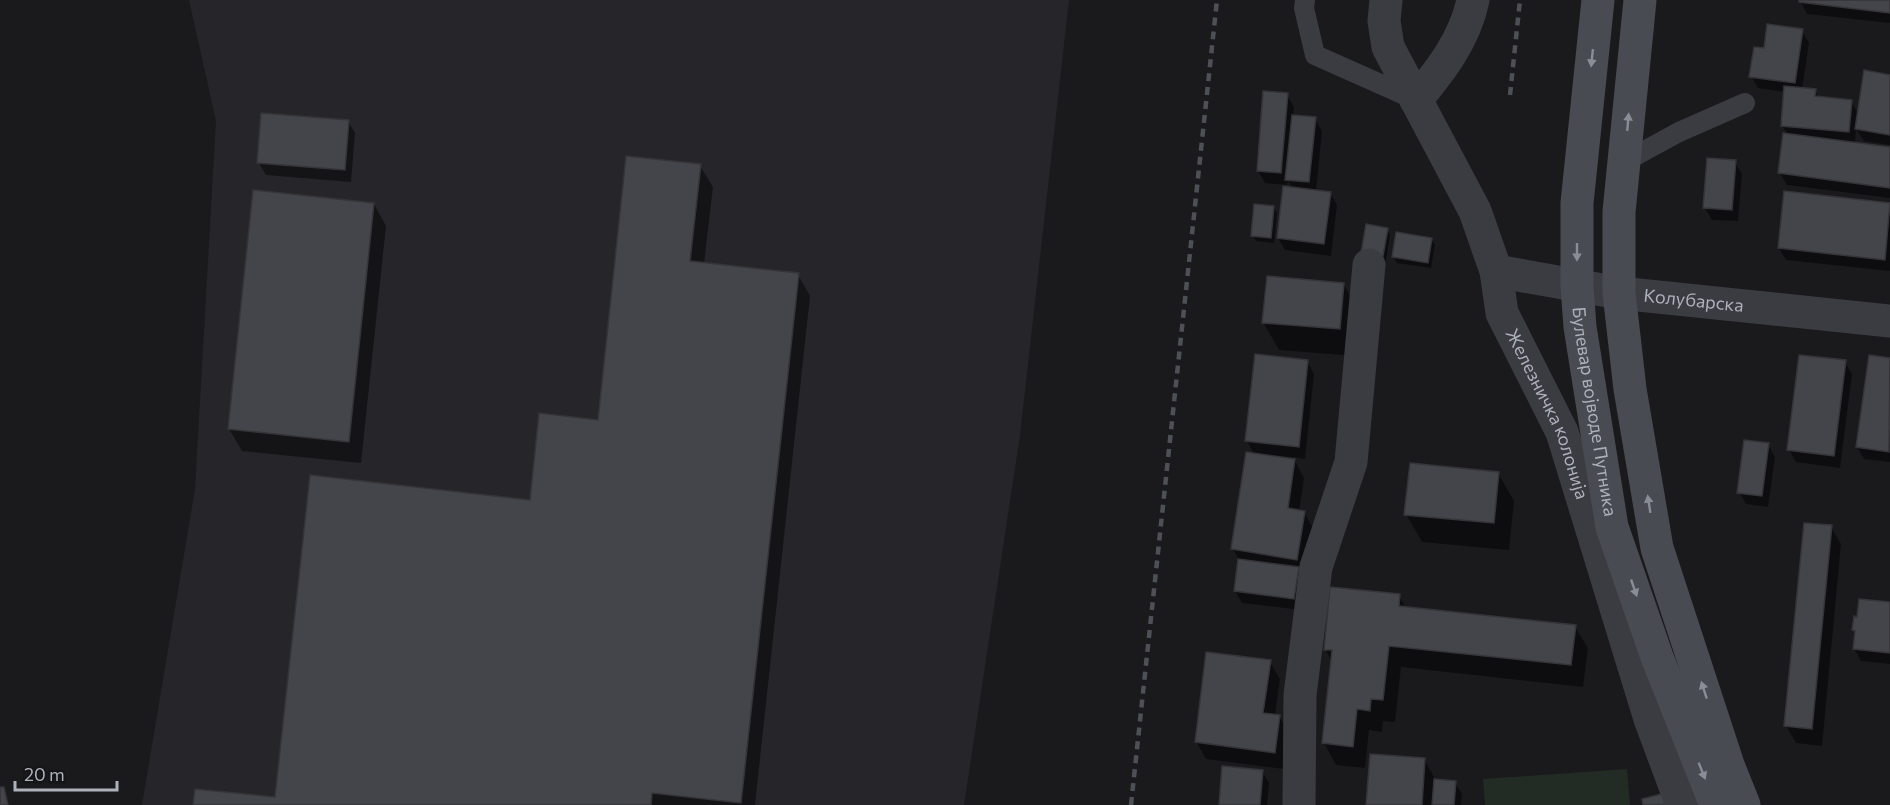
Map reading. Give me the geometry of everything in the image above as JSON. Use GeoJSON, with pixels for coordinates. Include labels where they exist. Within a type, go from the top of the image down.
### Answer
{"type":"FeatureCollection","features":[{"type":"Feature","properties":{"kind":"main road","name":"Булевар војводе Путника"},"geometry":{"type":"LineString","coordinates":[[1598,0],[1577,203],[1577,286],[1580,327],[1612,527],[1657,657],[1716,805]]}},
{"type":"Feature","properties":{"kind":"main road"},"geometry":{"type":"LineString","coordinates":[[1640,0],[1619,212],[1619,293],[1630,389],[1657,548],[1728,765],[1744,805]]}},
{"type":"Feature","properties":{"kind":"street","name":"Железничка колонија"},"geometry":{"type":"LineString","coordinates":[[1386,0],[1384,21],[1388,47],[1475,211],[1496,271],[1502,313],[1562,432],[1650,719],[1682,805]]}},
{"type":"Feature","properties":{"kind":"street"},"geometry":{"type":"LineString","coordinates":[[1416,100],[1439,74],[1456,45],[1470,16],[1473,0]]}},
{"type":"Feature","properties":{"kind":"street"},"geometry":{"type":"LineString","coordinates":[[1299,805],[1300,695],[1316,567],[1351,462],[1369,265]]}},
{"type":"Feature","properties":{"kind":"street","name":"Колубарска"},"geometry":{"type":"LineString","coordinates":[[1496,271],[1619,293],[1890,321]]}},
{"type":"Feature","properties":{"kind":"lane"},"geometry":{"type":"LineString","coordinates":[[1305,0],[1304,8],[1315,55],[1416,100]]}},
{"type":"Feature","properties":{"kind":"lane"},"geometry":{"type":"LineString","coordinates":[[1624,162],[1679,132],[1745,103]]}},
{"type":"Feature","properties":{"kind":"shaded area"},"geometry":{"type":"Polygon","coordinates":[[[189,0],[1069,0],[1020,435],[964,805],[142,805],[195,489],[216,121],[189,0]]]}},
{"type":"Feature","properties":{"kind":"shaded area"},"geometry":{"type":"Polygon","coordinates":[[[1627,769],[1630,805],[1485,805],[1483,779],[1627,769]]]}},
{"type":"Feature","properties":{"kind":"building"},"geometry":{"type":"Polygon","coordinates":[[[1799,0],[1890,0],[1890,13],[1799,2],[1799,0]]]}},
{"type":"Feature","properties":{"kind":"building"},"geometry":{"type":"Polygon","coordinates":[[[1767,24],[1803,29],[1795,83],[1749,77],[1754,47],[1764,48],[1767,24]]]}},
{"type":"Feature","properties":{"kind":"building"},"geometry":{"type":"Polygon","coordinates":[[[1864,70],[1890,75],[1890,135],[1855,129],[1864,70]]]}},
{"type":"Feature","properties":{"kind":"building"},"geometry":{"type":"Polygon","coordinates":[[[1784,86],[1816,89],[1815,96],[1852,100],[1849,132],[1781,126],[1784,86]]]}},
{"type":"Feature","properties":{"kind":"building"},"geometry":{"type":"Polygon","coordinates":[[[1263,91],[1288,93],[1281,173],[1257,171],[1263,91]]]}},
{"type":"Feature","properties":{"kind":"building"},"geometry":{"type":"Polygon","coordinates":[[[261,113],[349,120],[345,170],[257,163],[261,113]]]}},
{"type":"Feature","properties":{"kind":"building"},"geometry":{"type":"Polygon","coordinates":[[[1292,115],[1316,117],[1309,182],[1285,180],[1292,115]]]}},
{"type":"Feature","properties":{"kind":"building"},"geometry":{"type":"Polygon","coordinates":[[[1783,133],[1890,147],[1890,188],[1778,173],[1783,133]]]}},
{"type":"Feature","properties":{"kind":"building"},"geometry":{"type":"Polygon","coordinates":[[[626,156],[701,164],[690,261],[799,273],[741,803],[652,793],[651,805],[193,805],[195,789],[275,797],[310,475],[530,500],[539,413],[598,420],[626,156]]]}},
{"type":"Feature","properties":{"kind":"building"},"geometry":{"type":"Polygon","coordinates":[[[1707,158],[1736,160],[1732,210],[1703,208],[1707,158]]]}},
{"type":"Feature","properties":{"kind":"building"},"geometry":{"type":"Polygon","coordinates":[[[1283,186],[1331,192],[1324,244],[1277,238],[1283,186]]]}},
{"type":"Feature","properties":{"kind":"building"},"geometry":{"type":"Polygon","coordinates":[[[253,190],[374,203],[349,442],[228,429],[253,190]]]}},
{"type":"Feature","properties":{"kind":"building"},"geometry":{"type":"Polygon","coordinates":[[[1784,191],[1890,203],[1885,260],[1778,248],[1784,191]]]}},
{"type":"Feature","properties":{"kind":"building"},"geometry":{"type":"Polygon","coordinates":[[[1254,204],[1274,206],[1271,238],[1251,236],[1254,204]]]}},
{"type":"Feature","properties":{"kind":"building"},"geometry":{"type":"Polygon","coordinates":[[[1366,224],[1388,228],[1383,256],[1361,253],[1366,224]]]}},
{"type":"Feature","properties":{"kind":"building"},"geometry":{"type":"Polygon","coordinates":[[[1396,232],[1432,238],[1428,263],[1392,257],[1396,232]]]}},
{"type":"Feature","properties":{"kind":"building"},"geometry":{"type":"Polygon","coordinates":[[[1267,276],[1344,283],[1340,329],[1262,323],[1267,276]]]}},
{"type":"Feature","properties":{"kind":"building"},"geometry":{"type":"Polygon","coordinates":[[[1255,354],[1308,360],[1299,447],[1245,441],[1255,354]]]}},
{"type":"Feature","properties":{"kind":"building"},"geometry":{"type":"Polygon","coordinates":[[[1799,355],[1846,360],[1834,456],[1787,450],[1799,355]]]}},
{"type":"Feature","properties":{"kind":"building"},"geometry":{"type":"Polygon","coordinates":[[[1869,355],[1890,358],[1889,452],[1856,447],[1869,355]]]}},
{"type":"Feature","properties":{"kind":"building"},"geometry":{"type":"Polygon","coordinates":[[[1744,440],[1769,443],[1762,496],[1737,493],[1744,440]]]}},
{"type":"Feature","properties":{"kind":"building"},"geometry":{"type":"Polygon","coordinates":[[[1246,452],[1295,459],[1288,508],[1305,511],[1297,560],[1231,549],[1246,452]]]}},
{"type":"Feature","properties":{"kind":"building"},"geometry":{"type":"Polygon","coordinates":[[[1410,463],[1499,472],[1494,523],[1404,515],[1410,463]]]}},
{"type":"Feature","properties":{"kind":"building"},"geometry":{"type":"Polygon","coordinates":[[[1804,523],[1832,525],[1812,729],[1784,726],[1804,523]]]}},
{"type":"Feature","properties":{"kind":"building"},"geometry":{"type":"Polygon","coordinates":[[[1238,559],[1299,567],[1294,599],[1234,591],[1238,559]]]}},
{"type":"Feature","properties":{"kind":"building"},"geometry":{"type":"Polygon","coordinates":[[[1330,587],[1400,594],[1399,606],[1576,625],[1571,665],[1389,646],[1383,700],[1371,699],[1370,711],[1357,709],[1353,747],[1322,743],[1332,650],[1324,650],[1330,587]]]}},
{"type":"Feature","properties":{"kind":"building"},"geometry":{"type":"Polygon","coordinates":[[[1859,599],[1890,602],[1890,653],[1853,649],[1855,631],[1852,630],[1854,616],[1857,617],[1859,599]]]}},
{"type":"Feature","properties":{"kind":"building"},"geometry":{"type":"Polygon","coordinates":[[[1206,652],[1271,660],[1263,713],[1280,715],[1275,753],[1195,742],[1206,652]]]}},
{"type":"Feature","properties":{"kind":"building"},"geometry":{"type":"Polygon","coordinates":[[[1370,754],[1425,758],[1422,805],[1366,805],[1370,754]]]}},
{"type":"Feature","properties":{"kind":"building"},"geometry":{"type":"Polygon","coordinates":[[[1222,766],[1263,770],[1260,805],[1219,805],[1222,766]]]}},
{"type":"Feature","properties":{"kind":"building"},"geometry":{"type":"Polygon","coordinates":[[[1434,779],[1456,781],[1454,805],[1432,805],[1434,779]]]}},
{"type":"Feature","properties":{"kind":"building"},"geometry":{"type":"Polygon","coordinates":[[[0,787],[4,787],[8,805],[0,805],[0,787]]]}},
{"type":"Feature","properties":{"kind":"building"},"geometry":{"type":"Polygon","coordinates":[[[1669,792],[1673,805],[1643,805],[1642,799],[1669,792]]]}},
{"type":"Feature","properties":{"kind":"railway"},"geometry":{"type":"LineString","coordinates":[[1131,805],[1217,0]]}},
{"type":"Feature","properties":{"kind":"railway"},"geometry":{"type":"LineString","coordinates":[[1510,95],[1520,0]]}}]}
